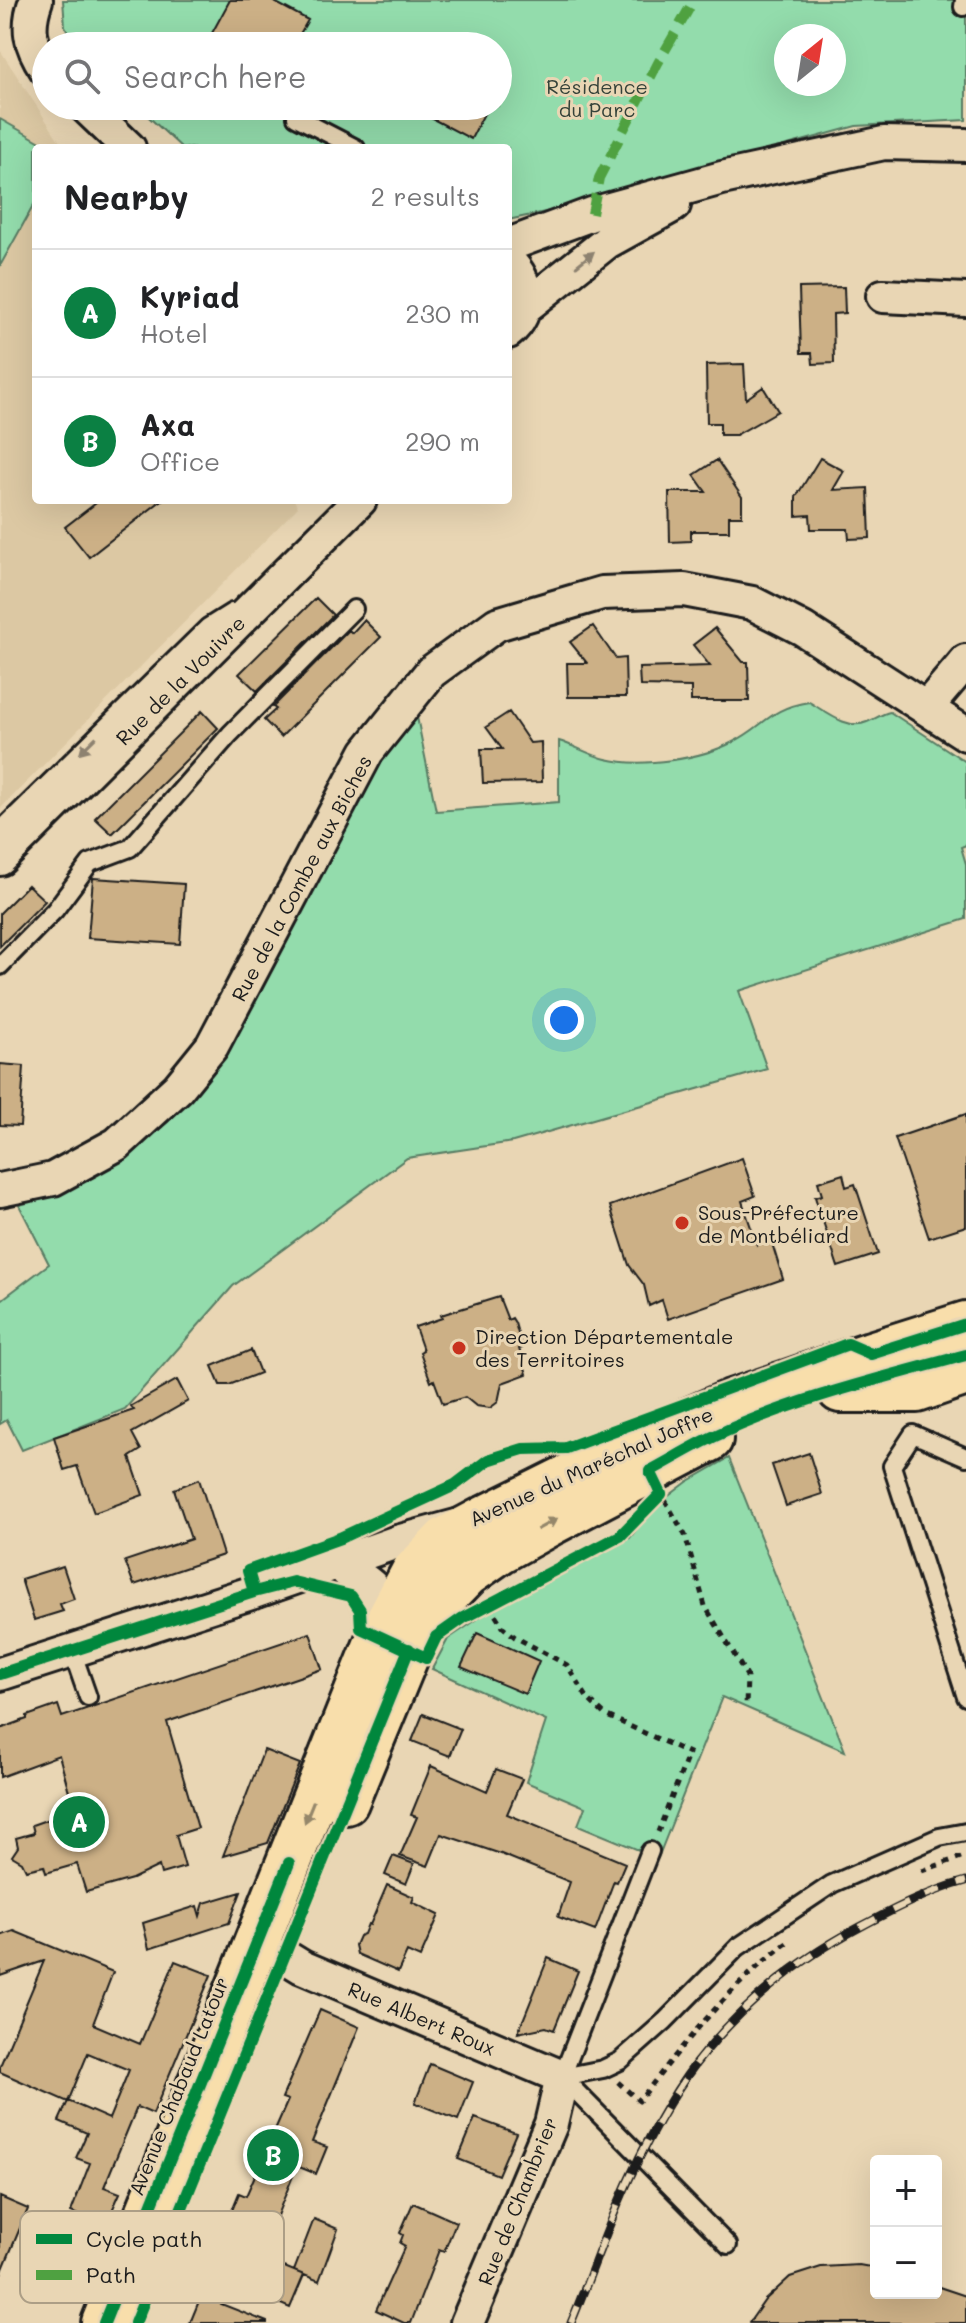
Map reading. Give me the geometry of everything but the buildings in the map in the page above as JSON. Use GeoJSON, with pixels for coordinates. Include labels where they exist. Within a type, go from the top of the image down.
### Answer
{"type":"FeatureCollection","features":[{"type":"Feature","properties":{"kind":"main road","name":"Avenue du Maréchal Joffre"},"geometry":{"type":"LineString","coordinates":[[394,1642],[430,1612],[467,1574],[493,1535],[637,1443],[732,1402],[966,1324]]}},
{"type":"Feature","properties":{"kind":"main road","name":"Avenue du Maréchal Joffre"},"geometry":{"type":"LineString","coordinates":[[493,1535],[776,1411],[966,1355]]}},
{"type":"Feature","properties":{"kind":"main road"},"geometry":{"type":"LineString","coordinates":[[840,1390],[917,1390],[966,1373]]}},
{"type":"Feature","properties":{"kind":"main road","name":"Avenue Chabaud Latour"},"geometry":{"type":"LineString","coordinates":[[180,2211],[352,1788],[394,1642],[405,1558],[445,1540],[493,1535]]}},
{"type":"Feature","properties":{"kind":"main road","name":"Avenue Chabaud Latour"},"geometry":{"type":"LineString","coordinates":[[152,2211],[394,1642]]}},
{"type":"Feature","properties":{"kind":"main road","name":"Avenue Chabaud Latour"},"geometry":{"type":"LineString","coordinates":[[104,2323],[113,2303]]}},
{"type":"Feature","properties":{"kind":"main road","name":"Avenue Chabaud Latour"},"geometry":{"type":"LineString","coordinates":[[135,2323],[143,2303]]}},
{"type":"Feature","properties":{"kind":"street"},"geometry":{"type":"LineString","coordinates":[[27,5],[32,44]]}},
{"type":"Feature","properties":{"kind":"street"},"geometry":{"type":"LineString","coordinates":[[100,120],[125,144]]}},
{"type":"Feature","properties":{"kind":"street"},"geometry":{"type":"LineString","coordinates":[[512,244],[592,214],[722,178],[884,143],[966,145]]}},
{"type":"Feature","properties":{"kind":"street"},"geometry":{"type":"LineString","coordinates":[[516,320],[607,242],[722,178]]}},
{"type":"Feature","properties":{"kind":"street"},"geometry":{"type":"LineString","coordinates":[[512,265],[524,283],[526,295],[516,320]]}},
{"type":"Feature","properties":{"kind":"street"},"geometry":{"type":"LineString","coordinates":[[883,296],[966,300]]}},
{"type":"Feature","properties":{"kind":"street","name":"Rue de la Vouivre"},"geometry":{"type":"LineString","coordinates":[[0,859],[356,504]]}},
{"type":"Feature","properties":{"kind":"street","name":"Rue de la Combe aux Biches"},"geometry":{"type":"LineString","coordinates":[[0,1190],[53,1179],[117,1144],[178,1088],[212,1046],[367,752],[431,672],[497,624],[602,593],[684,590],[752,603],[803,629],[966,734]]}},
{"type":"Feature","properties":{"kind":"street"},"geometry":{"type":"LineString","coordinates":[[927,707],[966,661]]}},
{"type":"Feature","properties":{"kind":"street","name":"Avenue du Maréchal Joffre"},"geometry":{"type":"LineString","coordinates":[[254,1592],[493,1535]]}},
{"type":"Feature","properties":{"kind":"street"},"geometry":{"type":"LineString","coordinates":[[352,1788],[353,1743],[372,1685],[393,1641],[422,1597],[405,1558]]}},
{"type":"Feature","properties":{"kind":"street","name":"Avenue du Maréchal Joffre"},"geometry":{"type":"LineString","coordinates":[[0,1674],[254,1592],[405,1558]]}},
{"type":"Feature","properties":{"kind":"street","name":"Avenue Chabaud Latour"},"geometry":{"type":"LineString","coordinates":[[347,1571],[367,1581],[382,1601],[394,1642]]}},
{"type":"Feature","properties":{"kind":"street","name":"Rue Albert Roux"},"geometry":{"type":"LineString","coordinates":[[284,1956],[302,1967],[562,2077]]}},
{"type":"Feature","properties":{"kind":"street","name":"Rue de Chambrier"},"geometry":{"type":"LineString","coordinates":[[467,2323],[551,2124],[562,2077]]}},
{"type":"Feature","properties":{"kind":"lane"},"geometry":{"type":"LineString","coordinates":[[302,120],[348,144]]}},
{"type":"Feature","properties":{"kind":"lane"},"geometry":{"type":"LineString","coordinates":[[0,831],[208,627],[274,585]]}},
{"type":"Feature","properties":{"kind":"lane"},"geometry":{"type":"LineString","coordinates":[[0,966],[55,910],[90,863],[130,848],[230,734],[354,609]]}},
{"type":"Feature","properties":{"kind":"lane"},"geometry":{"type":"LineString","coordinates":[[966,1457],[913,1434],[892,1466],[966,1697]]}},
{"type":"Feature","properties":{"kind":"lane"},"geometry":{"type":"LineString","coordinates":[[72,1651],[88,1697]]}},
{"type":"Feature","properties":{"kind":"lane"},"geometry":{"type":"LineString","coordinates":[[562,2077],[603,2069],[620,2061],[665,2021],[738,1947],[832,1884],[939,1837],[966,1832]]}},
{"type":"Feature","properties":{"kind":"lane"},"geometry":{"type":"LineString","coordinates":[[562,2077],[650,1851]]}},
{"type":"Feature","properties":{"kind":"lane"},"geometry":{"type":"LineString","coordinates":[[562,2077],[728,2245]]}},
{"type":"Feature","properties":{"kind":"path"},"geometry":{"type":"LineString","coordinates":[[661,1494],[685,1535],[705,1606],[747,1676],[746,1707]]}},
{"type":"Feature","properties":{"kind":"path"},"geometry":{"type":"LineString","coordinates":[[489,1605],[503,1627],[515,1637],[567,1665],[588,1699],[605,1715],[689,1753],[650,1851]]}},
{"type":"Feature","properties":{"kind":"path"},"geometry":{"type":"LineString","coordinates":[[910,1875],[966,1856]]}},
{"type":"Feature","properties":{"kind":"path"},"geometry":{"type":"LineString","coordinates":[[603,2069],[639,2101],[710,2012],[765,1960],[789,1942]]}},
{"type":"Feature","properties":{"kind":"shaded area"},"geometry":{"type":"Polygon","coordinates":[[[0,50],[32,99],[32,120],[46,120],[61,144],[32,144],[32,504],[296,504],[298,507],[0,809],[0,50]]]}},
{"type":"Feature","properties":{"kind":"green space","name":"Résidence du Parc"},"geometry":{"type":"Polygon","coordinates":[[[63,0],[966,0],[966,120],[856,126],[512,219],[512,144],[178,144],[152,120],[512,120],[512,32],[68,32],[63,0]]]}},
{"type":"Feature","properties":{"kind":"green space"},"geometry":{"type":"Polygon","coordinates":[[[0,119],[44,144],[32,144],[32,208],[0,266],[0,119]]]}},
{"type":"Feature","properties":{"kind":"green space"},"geometry":{"type":"Polygon","coordinates":[[[809,702],[836,719],[852,724],[867,722],[890,712],[966,762],[966,845],[961,847],[966,864],[966,919],[739,991],[767,1069],[513,1142],[407,1158],[233,1286],[125,1409],[22,1450],[7,1420],[0,1424],[0,1301],[49,1264],[19,1205],[54,1196],[101,1171],[168,1122],[186,1101],[233,1036],[382,761],[417,717],[436,811],[559,802],[559,741],[620,762],[671,760],[720,748],[744,736],[776,713],[809,702]]]}},
{"type":"Feature","properties":{"kind":"green space"},"geometry":{"type":"Polygon","coordinates":[[[729,1458],[845,1751],[722,1697],[658,1858],[578,1825],[585,1807],[526,1782],[546,1721],[432,1669],[448,1639],[509,1598],[630,1538],[653,1508],[687,1482],[729,1458]]]}},
{"type":"Feature","properties":{"kind":"railway"},"geometry":{"type":"LineString","coordinates":[[571,2323],[630,2177],[664,2112],[705,2052],[757,1998],[817,1952],[899,1907],[966,1881]]}},
{"type":"Feature","properties":{"kind":"marked path"},"geometry":{"type":"LineString","coordinates":[[592,214],[599,178],[694,0]]}},
{"type":"Feature","properties":{"kind":"cycle path"},"geometry":{"type":"LineString","coordinates":[[254,1592],[248,1571],[340,1538],[455,1485],[488,1460],[523,1449],[566,1448],[848,1344],[871,1354],[966,1324]]}},
{"type":"Feature","properties":{"kind":"cycle path"},"geometry":{"type":"LineString","coordinates":[[0,1674],[293,1582],[351,1596],[360,1610],[361,1628],[426,1658],[436,1637],[463,1618],[620,1536],[661,1494],[650,1471],[707,1440],[776,1411],[966,1355]]}},
{"type":"Feature","properties":{"kind":"cycle path"},"geometry":{"type":"LineString","coordinates":[[181,2211],[409,1649]]}},
{"type":"Feature","properties":{"kind":"cycle path"},"geometry":{"type":"LineString","coordinates":[[149,2211],[289,1863]]}},
{"type":"Feature","properties":{"kind":"cycle path"},"geometry":{"type":"LineString","coordinates":[[104,2323],[112,2303]]}},
{"type":"Feature","properties":{"kind":"cycle path"},"geometry":{"type":"LineString","coordinates":[[135,2323],[143,2303]]}},
{"type":"Feature","properties":{"kind":"place","name":"Sous-Préfecture de Montbéliard"},"geometry":{"type":"Point","coordinates":[682,1223]}},
{"type":"Feature","properties":{"kind":"place","name":"Direction Départementale des Territoires"},"geometry":{"type":"Point","coordinates":[459,1348]}},
{"type":"Feature","properties":{"kind":"place","name":"Kyriad"},"geometry":{"type":"Point","coordinates":[79,1822]}},
{"type":"Feature","properties":{"kind":"place","name":"Axa"},"geometry":{"type":"Point","coordinates":[273,2155]}}]}
